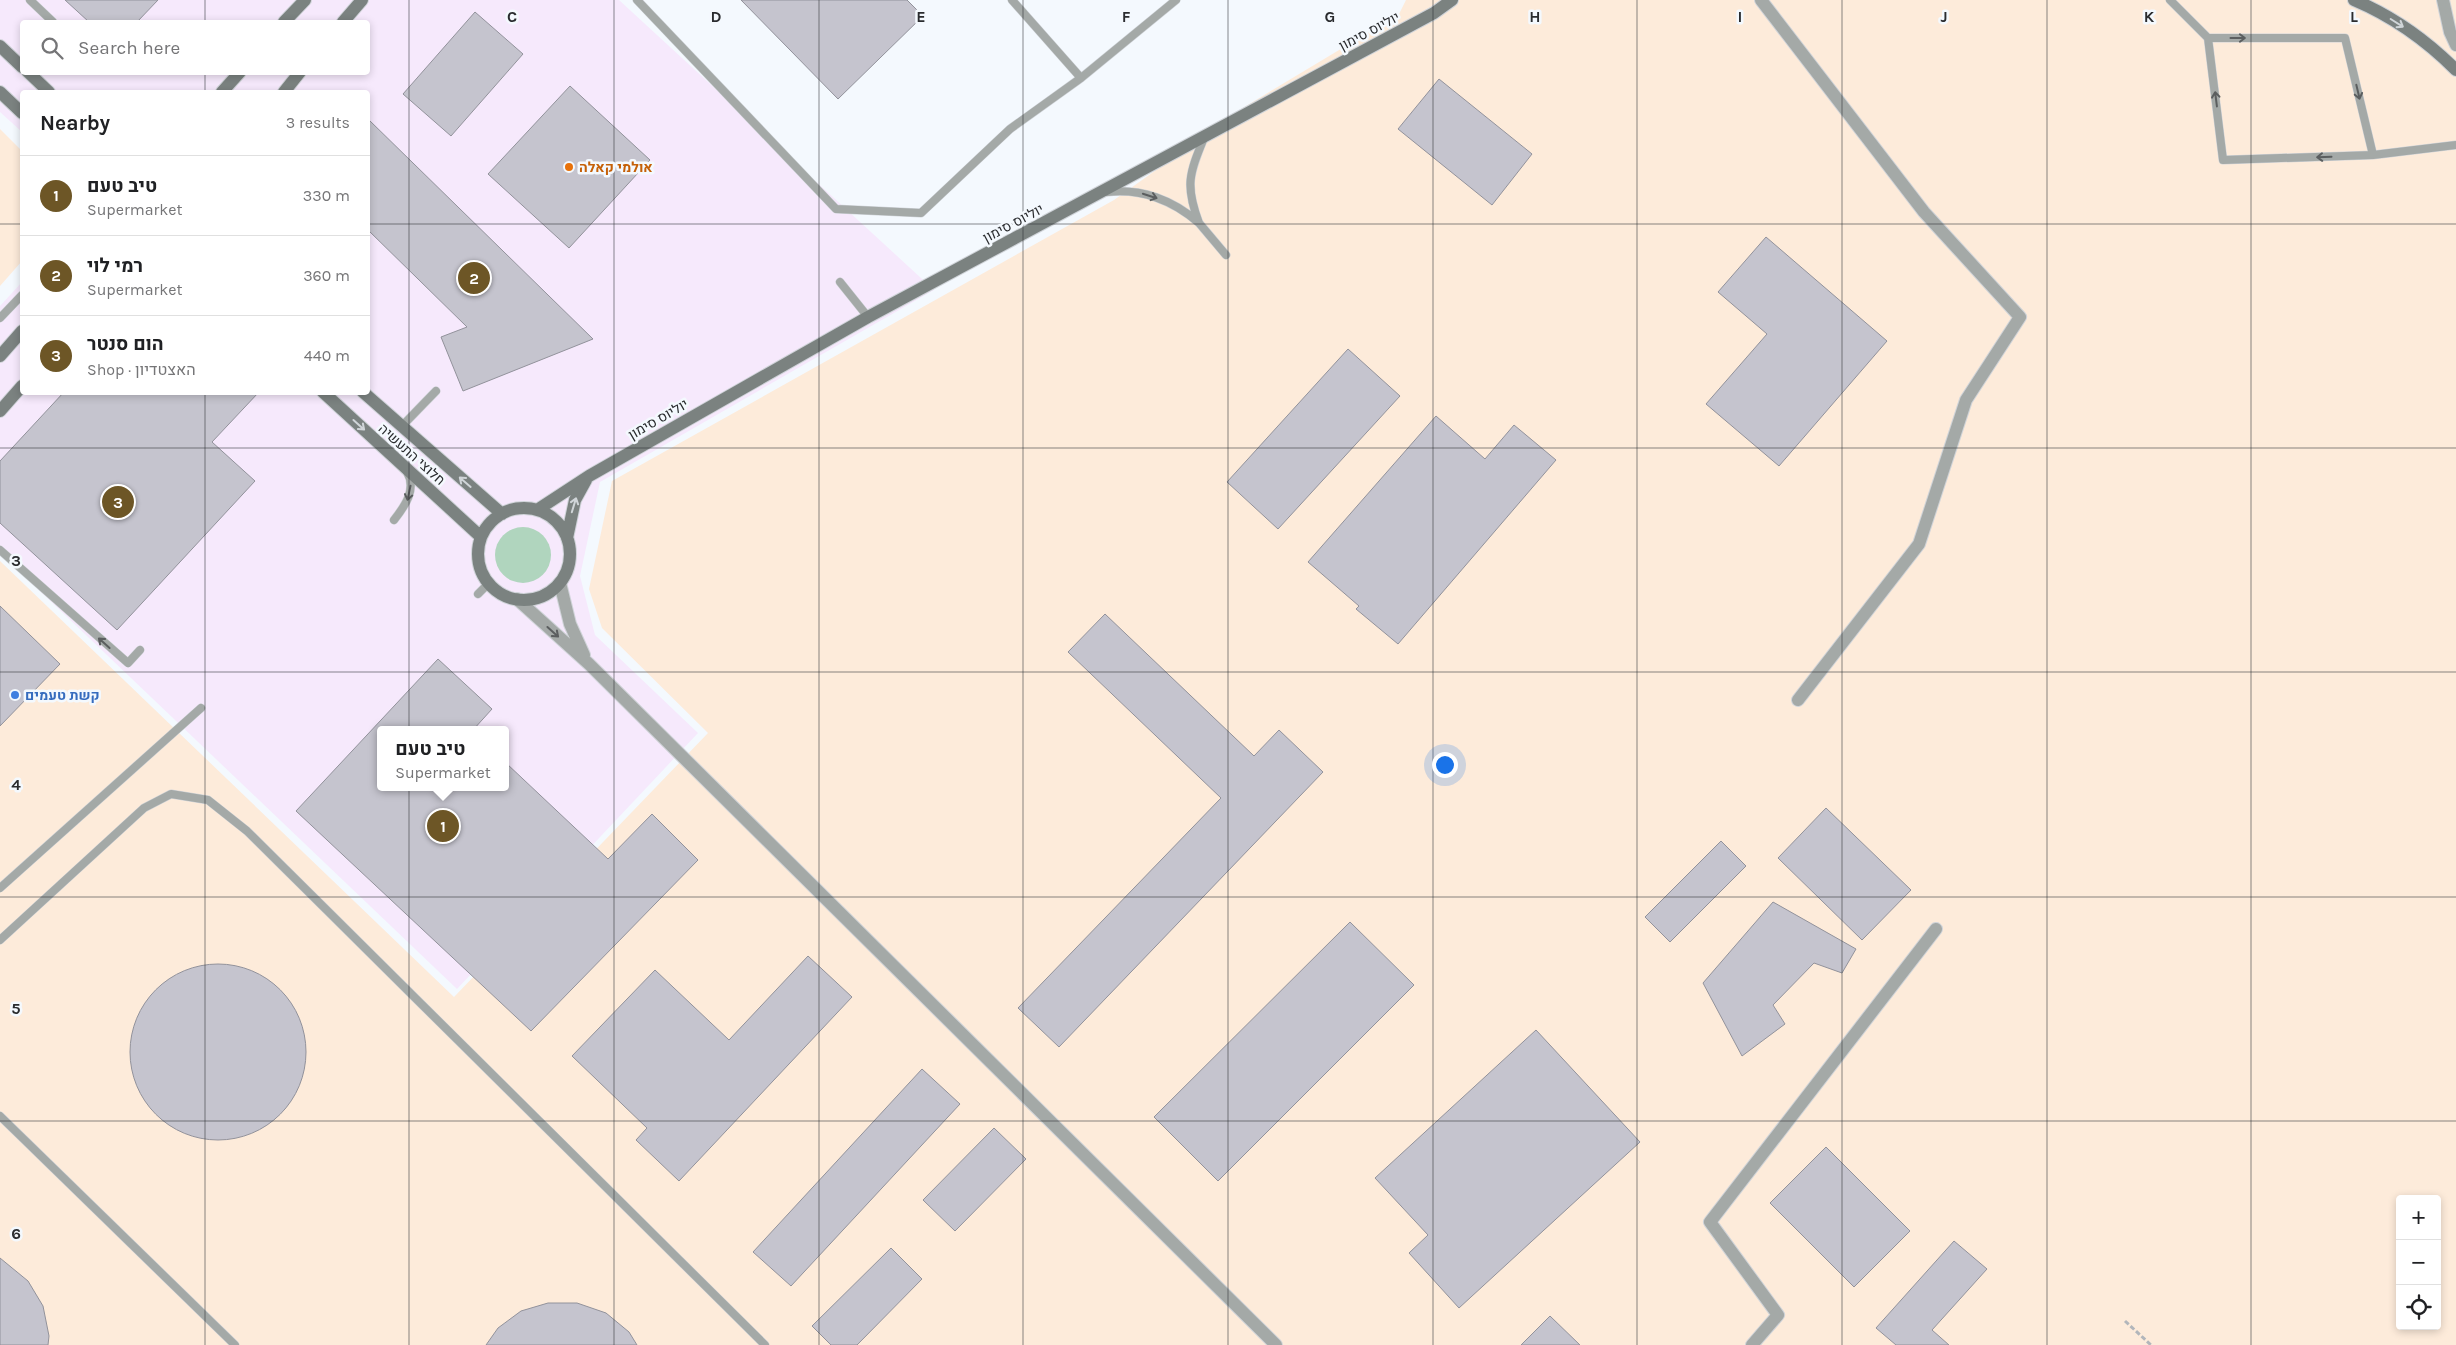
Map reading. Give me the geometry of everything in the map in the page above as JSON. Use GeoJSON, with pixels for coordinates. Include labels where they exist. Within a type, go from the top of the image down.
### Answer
{"type":"FeatureCollection","features":[{"type":"Feature","properties":{"kind":"street"},"geometry":{"type":"LineString","coordinates":[[286,20],[305,0]]}},
{"type":"Feature","properties":{"kind":"street"},"geometry":{"type":"LineString","coordinates":[[344,20],[362,0]]}},
{"type":"Feature","properties":{"kind":"street","name":"יוליוס סימון"},"geometry":{"type":"LineString","coordinates":[[537,510],[590,476],[868,317],[1204,138],[1434,13],[1452,0]]}},
{"type":"Feature","properties":{"kind":"street"},"geometry":{"type":"LineString","coordinates":[[1434,13],[1461,0]]}},
{"type":"Feature","properties":{"kind":"street"},"geometry":{"type":"LineString","coordinates":[[1761,0],[1924,212],[2020,317],[1966,400],[1918,544],[1798,700]]}},
{"type":"Feature","properties":{"kind":"street"},"geometry":{"type":"LineString","coordinates":[[2354,0],[2399,24],[2426,43],[2456,70]]}},
{"type":"Feature","properties":{"kind":"street"},"geometry":{"type":"LineString","coordinates":[[2443,0],[2450,32],[2456,44]]}},
{"type":"Feature","properties":{"kind":"street"},"geometry":{"type":"LineString","coordinates":[[0,46],[20,65]]}},
{"type":"Feature","properties":{"kind":"street"},"geometry":{"type":"LineString","coordinates":[[31,75],[47,90]]}},
{"type":"Feature","properties":{"kind":"street"},"geometry":{"type":"LineString","coordinates":[[224,90],[237,75]]}},
{"type":"Feature","properties":{"kind":"street"},"geometry":{"type":"LineString","coordinates":[[286,90],[298,75]]}},
{"type":"Feature","properties":{"kind":"street"},"geometry":{"type":"LineString","coordinates":[[0,92],[20,111]]}},
{"type":"Feature","properties":{"kind":"street"},"geometry":{"type":"LineString","coordinates":[[0,356],[20,333]]}},
{"type":"Feature","properties":{"kind":"street"},"geometry":{"type":"LineString","coordinates":[[0,411],[20,388]]}},
{"type":"Feature","properties":{"kind":"street","name":"חלוצי התעשיה"},"geometry":{"type":"LineString","coordinates":[[326,395],[481,537]]}},
{"type":"Feature","properties":{"kind":"street","name":"חלוצי התעשיה"},"geometry":{"type":"LineString","coordinates":[[366,395],[502,514]]}},
{"type":"Feature","properties":{"kind":"street","name":"יוליוס סימון"},"geometry":{"type":"LineString","coordinates":[[567,538],[575,500],[580,488],[590,476]]}},
{"type":"Feature","properties":{"kind":"street"},"geometry":{"type":"LineString","coordinates":[[517,599],[538,597],[548,593],[560,582],[567,569],[570,554],[567,538],[560,525],[548,515],[537,510],[525,508],[502,514],[489,524],[481,537],[478,561],[482,573],[496,591],[517,599],[588,664],[1276,1345]]}},
{"type":"Feature","properties":{"kind":"street"},"geometry":{"type":"LineString","coordinates":[[560,582],[570,624],[588,664]]}},
{"type":"Feature","properties":{"kind":"street"},"geometry":{"type":"LineString","coordinates":[[1752,1345],[1778,1315],[1710,1222],[1936,929]]}},
{"type":"Feature","properties":{"kind":"lane"},"geometry":{"type":"LineString","coordinates":[[30,0],[51,20]]}},
{"type":"Feature","properties":{"kind":"lane"},"geometry":{"type":"LineString","coordinates":[[637,0],[836,209],[921,213],[1010,129],[1081,78],[1176,0]]}},
{"type":"Feature","properties":{"kind":"lane"},"geometry":{"type":"LineString","coordinates":[[1012,0],[1081,78]]}},
{"type":"Feature","properties":{"kind":"lane"},"geometry":{"type":"LineString","coordinates":[[2170,0],[2208,38],[2223,160],[2373,155],[2456,145]]}},
{"type":"Feature","properties":{"kind":"lane"},"geometry":{"type":"LineString","coordinates":[[2208,38],[2345,38],[2373,155]]}},
{"type":"Feature","properties":{"kind":"lane"},"geometry":{"type":"LineString","coordinates":[[1199,223],[1189,195],[1196,156],[1204,138]]}},
{"type":"Feature","properties":{"kind":"lane"},"geometry":{"type":"LineString","coordinates":[[1102,192],[1133,191],[1149,194],[1173,204],[1199,223],[1226,255]]}},
{"type":"Feature","properties":{"kind":"lane"},"geometry":{"type":"LineString","coordinates":[[840,282],[868,317]]}},
{"type":"Feature","properties":{"kind":"lane"},"geometry":{"type":"LineString","coordinates":[[0,318],[20,296]]}},
{"type":"Feature","properties":{"kind":"lane"},"geometry":{"type":"LineString","coordinates":[[401,427],[436,391]]}},
{"type":"Feature","properties":{"kind":"lane"},"geometry":{"type":"LineString","coordinates":[[394,520],[408,500],[411,489],[409,475],[402,464]]}},
{"type":"Feature","properties":{"kind":"lane"},"geometry":{"type":"LineString","coordinates":[[0,550],[128,663],[140,650]]}},
{"type":"Feature","properties":{"kind":"lane"},"geometry":{"type":"LineString","coordinates":[[478,594],[489,583]]}},
{"type":"Feature","properties":{"kind":"lane"},"geometry":{"type":"LineString","coordinates":[[0,888],[201,708]]}},
{"type":"Feature","properties":{"kind":"lane"},"geometry":{"type":"LineString","coordinates":[[0,940],[144,808],[171,794],[208,800],[247,830],[765,1345]]}},
{"type":"Feature","properties":{"kind":"lane"},"geometry":{"type":"LineString","coordinates":[[0,1116],[235,1345]]}},
{"type":"Feature","properties":{"kind":"path"},"geometry":{"type":"LineString","coordinates":[[2125,1320],[2151,1345]]}},
{"type":"Feature","properties":{"kind":"shaded area"},"geometry":{"type":"Polygon","coordinates":[[[0,0],[619,0],[934,290],[600,482],[580,576],[595,635],[698,733],[457,989],[0,553],[0,306],[20,284],[20,395],[370,395],[370,90],[20,90],[20,130],[0,112],[0,0]]]}},
{"type":"Feature","properties":{"kind":"shaded area"},"geometry":{"type":"Polygon","coordinates":[[[1406,0],[2456,0],[2456,1345],[0,1345],[0,561],[454,997],[708,733],[602,628],[589,589],[612,481],[1114,200],[1246,106],[1399,14],[1406,0]]]}},
{"type":"Feature","properties":{"kind":"shaded area"},"geometry":{"type":"Polygon","coordinates":[[[0,129],[20,149],[20,263],[0,286],[0,129]]]}},
{"type":"Feature","properties":{"kind":"green space"},"geometry":{"type":"Polygon","coordinates":[[[523,527],[534,529],[543,535],[549,544],[551,555],[549,566],[543,575],[534,581],[523,583],[512,581],[503,575],[497,566],[495,555],[497,544],[503,535],[512,529],[523,527]]]}},
{"type":"Feature","properties":{"kind":"building"},"geometry":{"type":"Polygon","coordinates":[[[65,0],[158,0],[139,20],[87,20],[65,0]]]}},
{"type":"Feature","properties":{"kind":"building"},"geometry":{"type":"Polygon","coordinates":[[[741,0],[907,0],[923,16],[838,99],[741,0]]]}},
{"type":"Feature","properties":{"kind":"building"},"geometry":{"type":"Polygon","coordinates":[[[475,12],[523,54],[451,136],[403,94],[475,12]]]}},
{"type":"Feature","properties":{"kind":"building"},"geometry":{"type":"Polygon","coordinates":[[[1439,79],[1532,154],[1492,205],[1398,129],[1439,79]]]}},
{"type":"Feature","properties":{"kind":"building","name":"אולמי קאלה"},"geometry":{"type":"Polygon","coordinates":[[[570,86],[650,160],[569,248],[488,174],[570,86]]]}},
{"type":"Feature","properties":{"kind":"building"},"geometry":{"type":"Polygon","coordinates":[[[370,121],[593,339],[463,391],[441,337],[467,327],[370,232],[370,121]]]}},
{"type":"Feature","properties":{"kind":"building"},"geometry":{"type":"Polygon","coordinates":[[[1766,237],[1887,341],[1779,466],[1706,404],[1767,334],[1718,292],[1766,237]]]}},
{"type":"Feature","properties":{"kind":"building"},"geometry":{"type":"Polygon","coordinates":[[[1348,349],[1400,396],[1278,529],[1227,482],[1348,349]]]}},
{"type":"Feature","properties":{"kind":"building"},"geometry":{"type":"Polygon","coordinates":[[[61,395],[256,395],[212,442],[255,481],[117,630],[0,523],[0,461],[61,395]]]}},
{"type":"Feature","properties":{"kind":"building"},"geometry":{"type":"Polygon","coordinates":[[[1436,416],[1485,459],[1514,425],[1556,460],[1398,644],[1356,609],[1359,606],[1308,562],[1436,416]]]}},
{"type":"Feature","properties":{"kind":"building","name":"קשת טעמים"},"geometry":{"type":"Polygon","coordinates":[[[0,606],[60,664],[0,726],[0,606]]]}},
{"type":"Feature","properties":{"kind":"building"},"geometry":{"type":"Polygon","coordinates":[[[1105,614],[1254,756],[1279,730],[1323,772],[1059,1047],[1018,1008],[1221,798],[1068,652],[1105,614]]]}},
{"type":"Feature","properties":{"kind":"building"},"geometry":{"type":"Polygon","coordinates":[[[438,659],[492,709],[477,726],[377,726],[377,791],[509,791],[509,766],[608,859],[652,814],[698,860],[531,1031],[296,811],[438,659]]]}},
{"type":"Feature","properties":{"kind":"building"},"geometry":{"type":"Polygon","coordinates":[[[1826,808],[1911,890],[1862,940],[1778,858],[1826,808]]]}},
{"type":"Feature","properties":{"kind":"building"},"geometry":{"type":"Polygon","coordinates":[[[1721,841],[1746,866],[1670,942],[1645,917],[1721,841]]]}},
{"type":"Feature","properties":{"kind":"building"},"geometry":{"type":"Polygon","coordinates":[[[1773,902],[1856,949],[1842,973],[1814,963],[1773,1005],[1785,1024],[1742,1056],[1703,983],[1773,902]]]}},
{"type":"Feature","properties":{"kind":"building"},"geometry":{"type":"Polygon","coordinates":[[[1350,922],[1414,985],[1218,1181],[1154,1117],[1350,922]]]}},
{"type":"Feature","properties":{"kind":"building"},"geometry":{"type":"Polygon","coordinates":[[[808,956],[852,997],[679,1181],[636,1140],[647,1128],[572,1056],[655,970],[729,1040],[808,956]]]}},
{"type":"Feature","properties":{"kind":"building"},"geometry":{"type":"Polygon","coordinates":[[[209,964],[227,964],[252,970],[267,978],[281,989],[292,1003],[300,1018],[305,1035],[305,1069],[300,1086],[292,1101],[281,1115],[267,1126],[244,1137],[227,1140],[209,1140],[184,1134],[169,1126],[155,1115],[144,1101],[133,1078],[130,1061],[130,1043],[136,1018],[144,1003],[155,989],[169,978],[192,967],[209,964]]]}},
{"type":"Feature","properties":{"kind":"building"},"geometry":{"type":"Polygon","coordinates":[[[1536,1030],[1640,1142],[1459,1308],[1409,1253],[1428,1235],[1375,1178],[1536,1030]]]}},
{"type":"Feature","properties":{"kind":"building"},"geometry":{"type":"Polygon","coordinates":[[[922,1069],[960,1104],[791,1286],[753,1252],[922,1069]]]}},
{"type":"Feature","properties":{"kind":"building"},"geometry":{"type":"Polygon","coordinates":[[[994,1128],[1026,1159],[955,1231],[923,1200],[994,1128]]]}},
{"type":"Feature","properties":{"kind":"building"},"geometry":{"type":"Polygon","coordinates":[[[1826,1147],[1910,1231],[1854,1287],[1770,1203],[1826,1147]]]}},
{"type":"Feature","properties":{"kind":"building"},"geometry":{"type":"Polygon","coordinates":[[[1954,1241],[1987,1269],[1932,1330],[1949,1345],[1896,1345],[1876,1328],[1954,1241]]]}},
{"type":"Feature","properties":{"kind":"building"},"geometry":{"type":"Polygon","coordinates":[[[891,1248],[922,1279],[857,1345],[831,1345],[812,1326],[891,1248]]]}},
{"type":"Feature","properties":{"kind":"building"},"geometry":{"type":"Polygon","coordinates":[[[0,1258],[28,1281],[43,1306],[49,1336],[48,1345],[0,1345],[0,1258]]]}},
{"type":"Feature","properties":{"kind":"building"},"geometry":{"type":"Polygon","coordinates":[[[548,1303],[577,1303],[606,1313],[629,1332],[637,1345],[486,1345],[498,1328],[521,1311],[548,1303]]]}},
{"type":"Feature","properties":{"kind":"building"},"geometry":{"type":"Polygon","coordinates":[[[1550,1316],[1580,1345],[1521,1345],[1550,1316]]]}},
{"type":"Feature","properties":{"kind":"place","name":"אולמי קאלה"},"geometry":{"type":"Point","coordinates":[569,167]}},
{"type":"Feature","properties":{"kind":"place","name":"רמי לוי"},"geometry":{"type":"Point","coordinates":[474,278]}},
{"type":"Feature","properties":{"kind":"place","name":"הום סנטר"},"geometry":{"type":"Point","coordinates":[118,502]}},
{"type":"Feature","properties":{"kind":"place","name":"קשת טעמים"},"geometry":{"type":"Point","coordinates":[15,695]}},
{"type":"Feature","properties":{"kind":"place","name":"טיב טעם"},"geometry":{"type":"Point","coordinates":[443,826]}}]}
